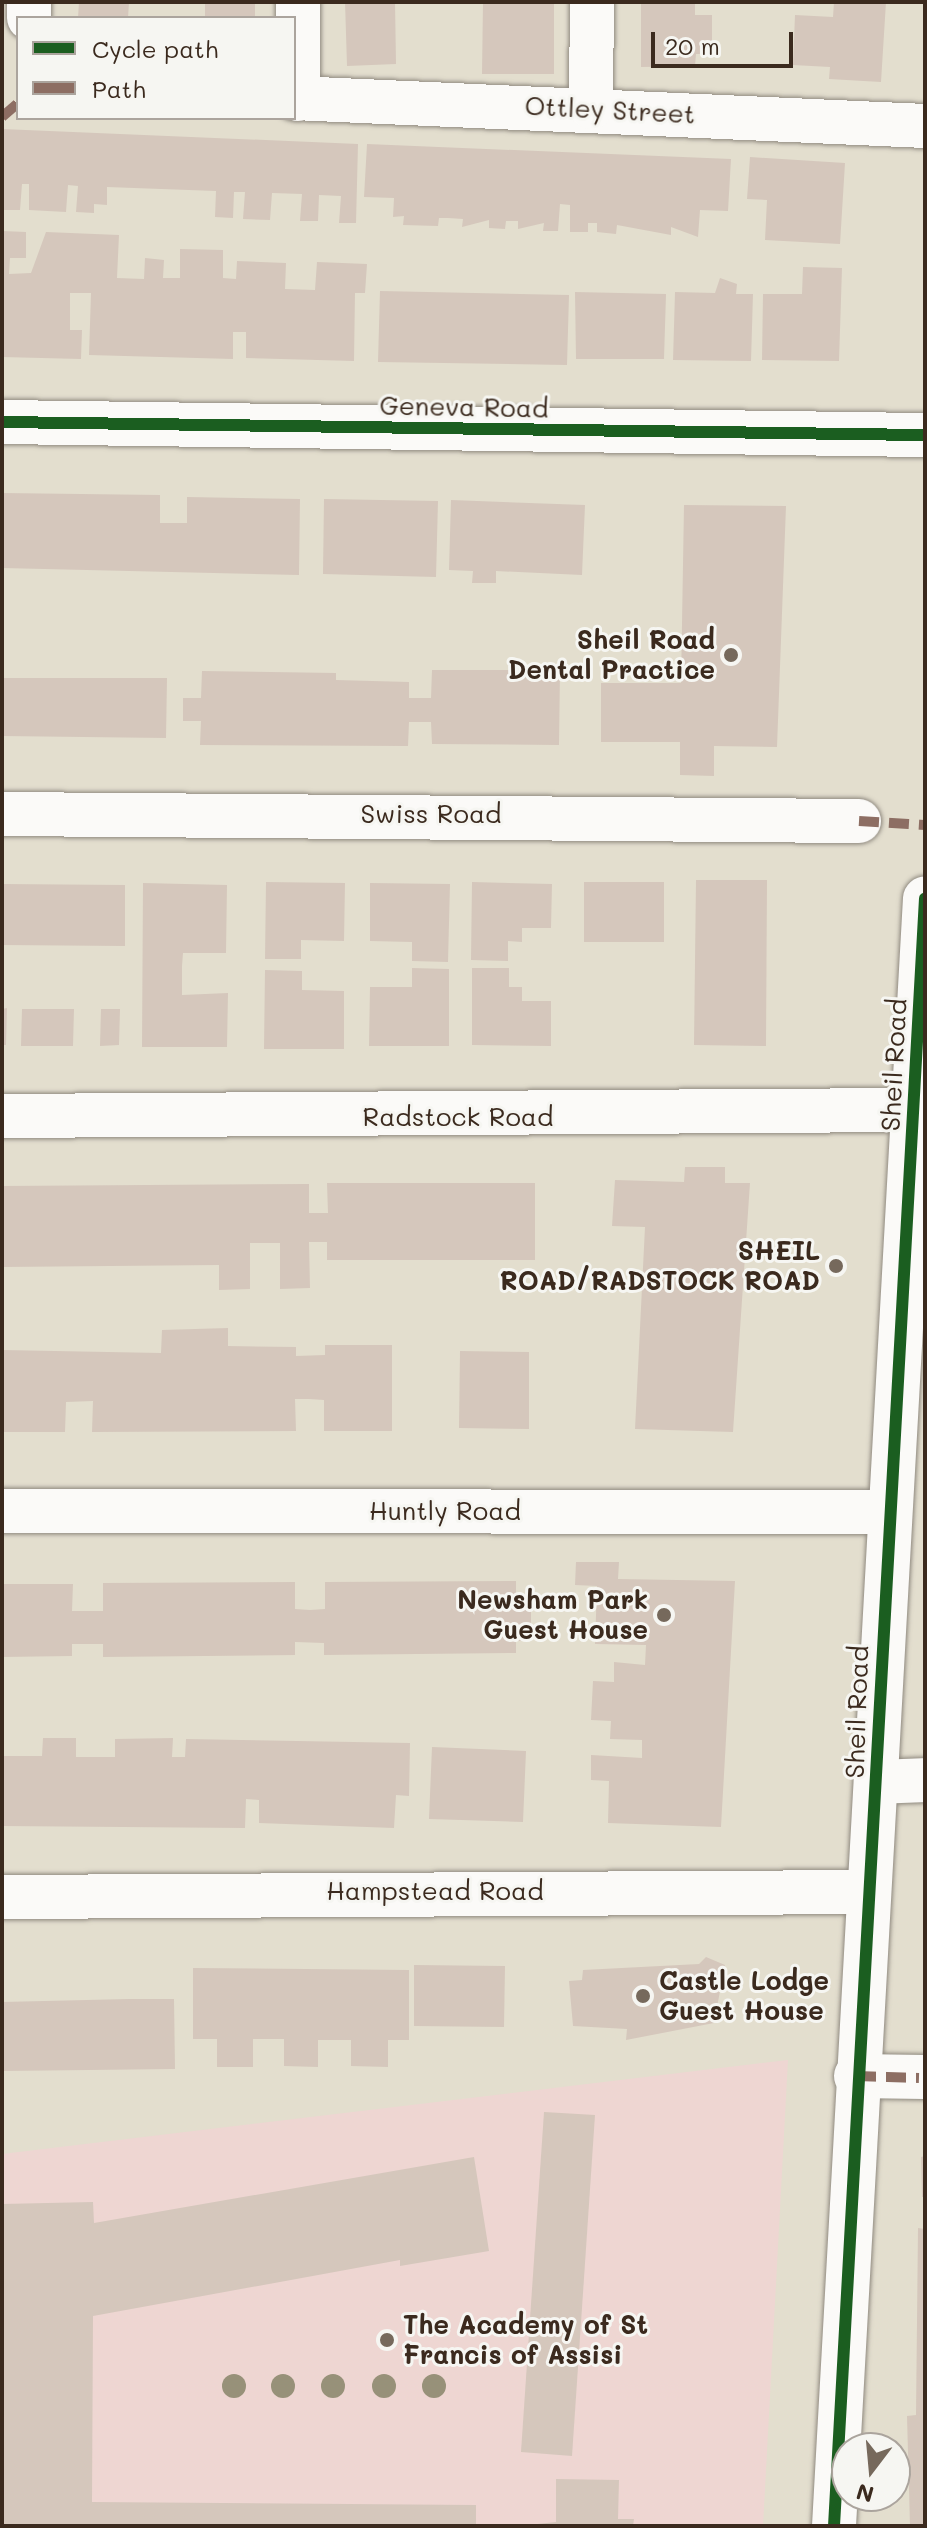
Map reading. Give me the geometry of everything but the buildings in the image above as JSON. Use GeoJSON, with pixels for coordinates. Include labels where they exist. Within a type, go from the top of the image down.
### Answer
{"type":"FeatureCollection","features":[{"type":"Feature","properties":{"kind":"street"},"geometry":{"type":"LineString","coordinates":[[296,98],[298,2]]}},
{"type":"Feature","properties":{"kind":"street"},"geometry":{"type":"LineString","coordinates":[[591,107],[592,2]]}},
{"type":"Feature","properties":{"kind":"street","name":"Ottley Street"},"geometry":{"type":"LineString","coordinates":[[296,98],[591,107],[925,126]]}},
{"type":"Feature","properties":{"kind":"street","name":"Geneva Road"},"geometry":{"type":"LineString","coordinates":[[2,422],[925,435]]}},
{"type":"Feature","properties":{"kind":"street","name":"Swiss Road"},"geometry":{"type":"LineString","coordinates":[[2,814],[859,821]]}},
{"type":"Feature","properties":{"kind":"street","name":"Sheil Road"},"geometry":{"type":"LineString","coordinates":[[834,2526],[856,2076],[876,1782],[888,1512],[925,899]]}},
{"type":"Feature","properties":{"kind":"street","name":"Radstock Road"},"geometry":{"type":"LineString","coordinates":[[2,1116],[914,1110]]}},
{"type":"Feature","properties":{"kind":"street","name":"Huntly Road"},"geometry":{"type":"LineString","coordinates":[[2,1511],[888,1512]]}},
{"type":"Feature","properties":{"kind":"street"},"geometry":{"type":"LineString","coordinates":[[876,1782],[925,1780]]}},
{"type":"Feature","properties":{"kind":"street","name":"Hampstead Road"},"geometry":{"type":"LineString","coordinates":[[2,1897],[867,1892]]}},
{"type":"Feature","properties":{"kind":"street"},"geometry":{"type":"LineString","coordinates":[[856,2076],[922,2078]]}},
{"type":"Feature","properties":{"kind":"shaded area","name":"The Academy of St Francis of Assisi"},"geometry":{"type":"Polygon","coordinates":[[[788,2060],[763,2526],[2,2526],[2,2154],[788,2060]]]}},
{"type":"Feature","properties":{"kind":"marked path"},"geometry":{"type":"LineString","coordinates":[[2,117],[16,105]]}},
{"type":"Feature","properties":{"kind":"marked path"},"geometry":{"type":"LineString","coordinates":[[859,821],[925,825]]}},
{"type":"Feature","properties":{"kind":"marked path"},"geometry":{"type":"LineString","coordinates":[[856,2076],[919,2078]]}},
{"type":"Feature","properties":{"kind":"cycle path"},"geometry":{"type":"LineString","coordinates":[[2,422],[925,435]]}},
{"type":"Feature","properties":{"kind":"cycle path"},"geometry":{"type":"LineString","coordinates":[[834,2526],[925,899]]}},
{"type":"Feature","properties":{"kind":"place","name":"Sheil Road Dental Practice"},"geometry":{"type":"Point","coordinates":[731,655]}},
{"type":"Feature","properties":{"kind":"place","name":"SHEIL ROAD/RADSTOCK ROAD"},"geometry":{"type":"Point","coordinates":[836,1266]}},
{"type":"Feature","properties":{"kind":"place","name":"Newsham Park Guest House"},"geometry":{"type":"Point","coordinates":[664,1615]}},
{"type":"Feature","properties":{"kind":"place","name":"Castle Lodge Guest House"},"geometry":{"type":"Point","coordinates":[643,1996]}},
{"type":"Feature","properties":{"kind":"place","name":"The Academy of St Francis of Assisi"},"geometry":{"type":"Point","coordinates":[387,2340]}}]}
